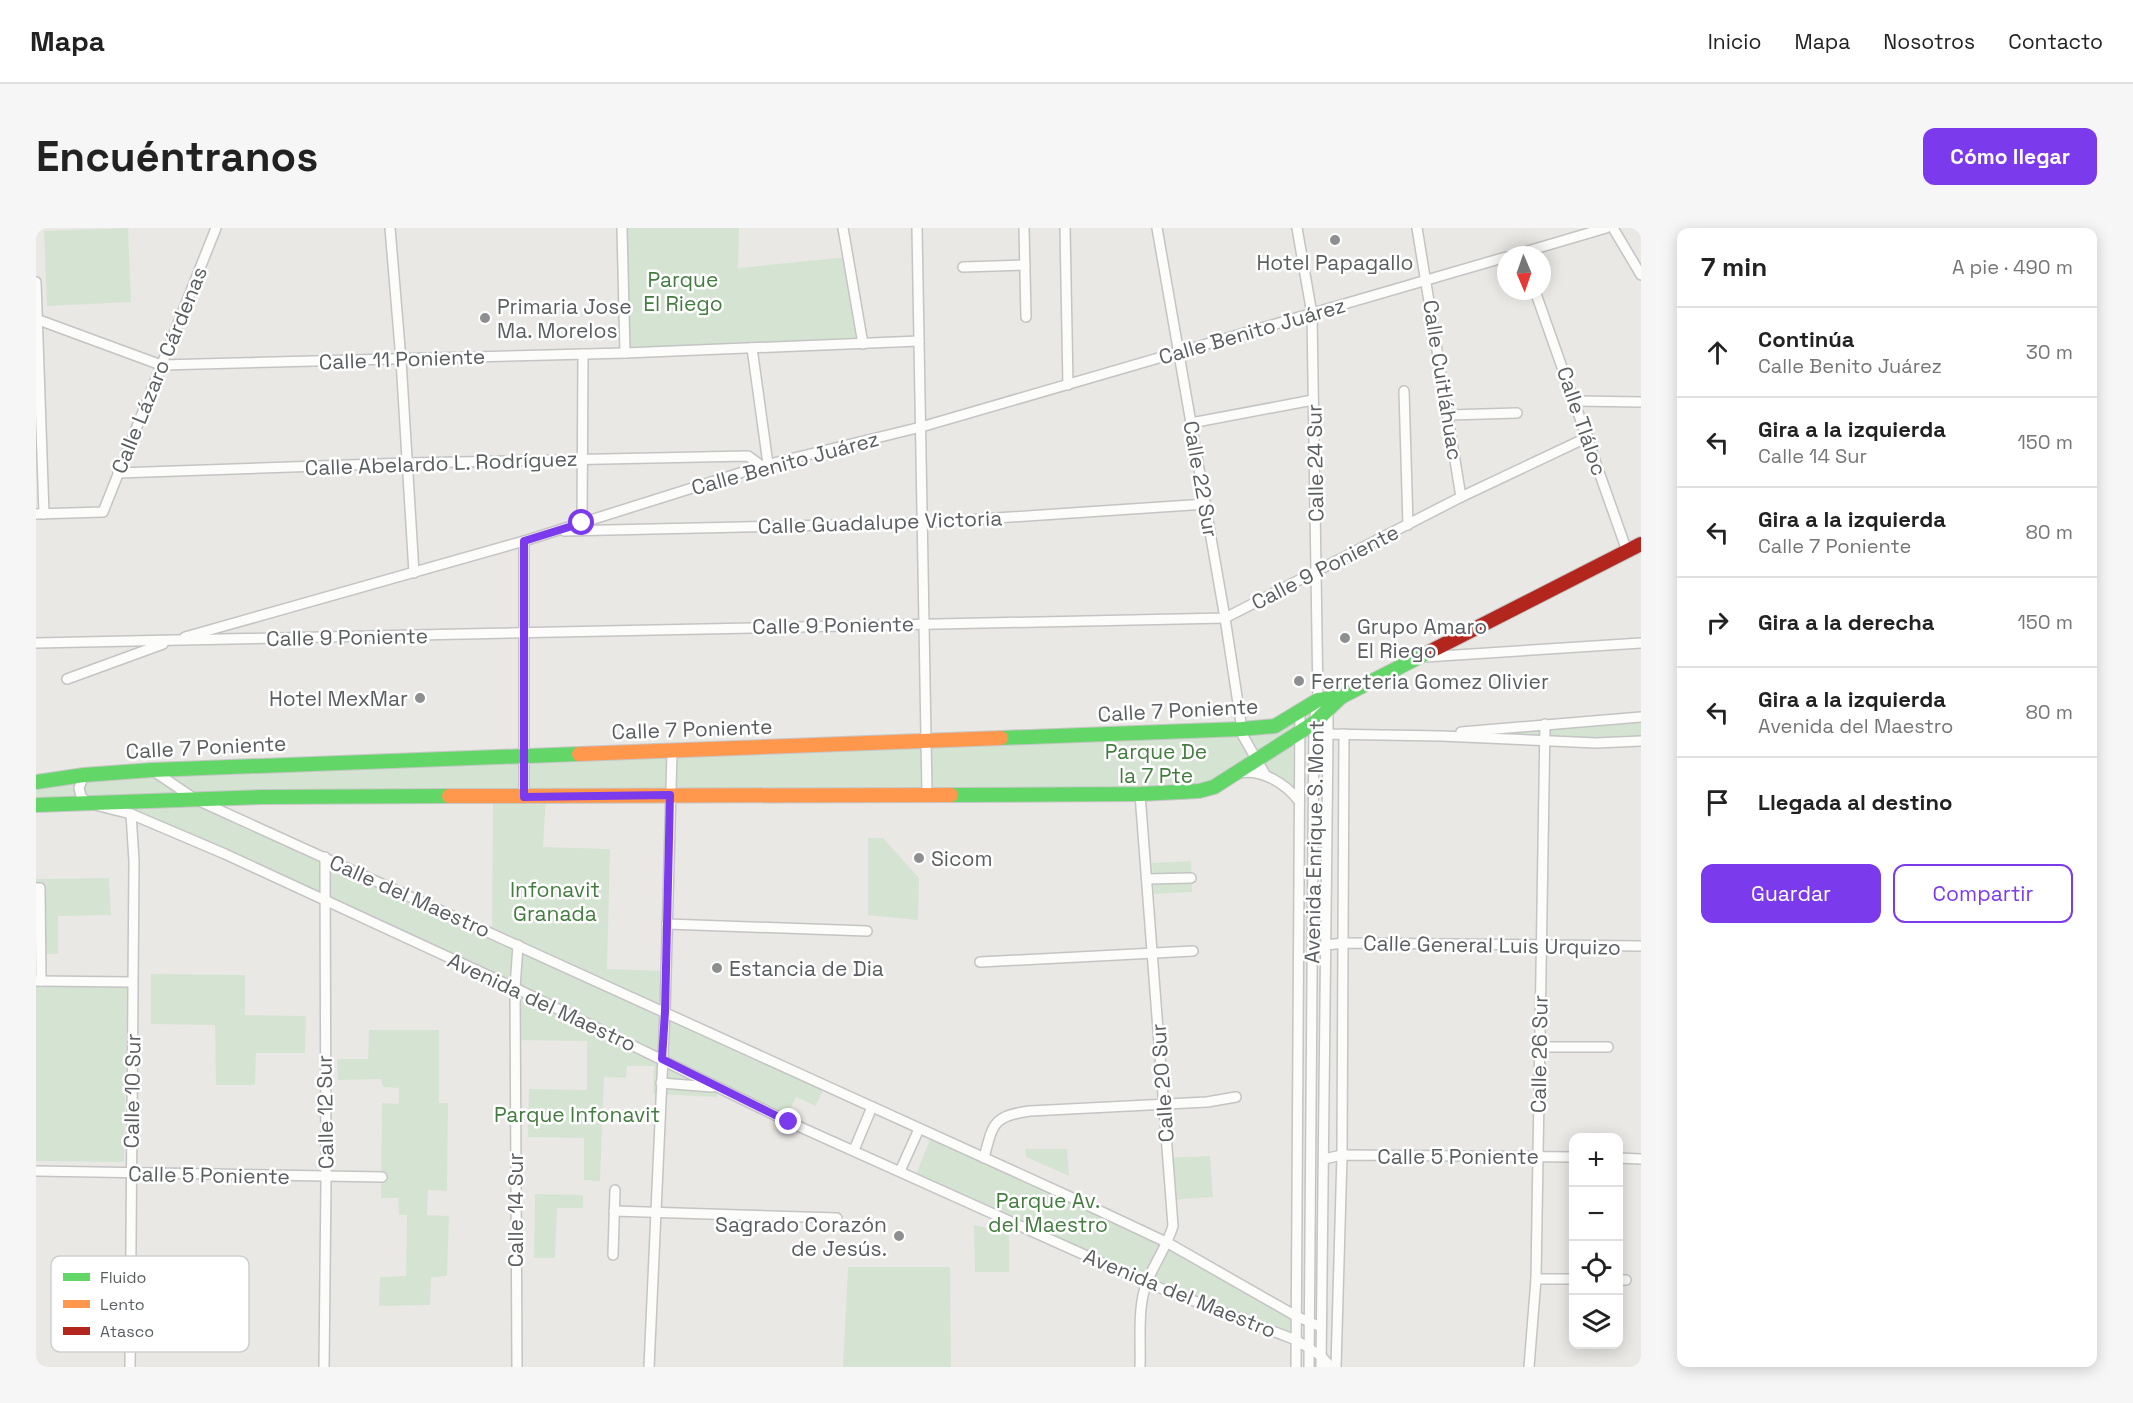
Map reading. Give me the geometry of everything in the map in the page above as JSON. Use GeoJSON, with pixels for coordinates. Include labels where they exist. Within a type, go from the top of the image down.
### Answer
{"type":"FeatureCollection","features":[{"type":"Feature","properties":{"kind":"main road"},"geometry":{"type":"LineString","coordinates":[[36,806],[195,799],[1140,794],[1207,790],[1309,729],[1341,697],[1641,544]]}},
{"type":"Feature","properties":{"kind":"main road","name":"Calle 7 Poniente"},"geometry":{"type":"LineString","coordinates":[[36,782],[84,775],[152,770],[1242,729],[1275,726],[1318,700],[1341,697]]}},
{"type":"Feature","properties":{"kind":"street","name":"Calle Lázaro Cárdenas"},"geometry":{"type":"LineString","coordinates":[[40,514],[103,512],[216,228]]}},
{"type":"Feature","properties":{"kind":"street"},"geometry":{"type":"LineString","coordinates":[[390,228],[401,360],[414,573]]}},
{"type":"Feature","properties":{"kind":"street"},"geometry":{"type":"LineString","coordinates":[[622,228],[624,353]]}},
{"type":"Feature","properties":{"kind":"street"},"geometry":{"type":"LineString","coordinates":[[843,228],[863,344]]}},
{"type":"Feature","properties":{"kind":"street"},"geometry":{"type":"LineString","coordinates":[[917,228],[927,794]]}},
{"type":"Feature","properties":{"kind":"street"},"geometry":{"type":"LineString","coordinates":[[1024,228],[1026,317]]}},
{"type":"Feature","properties":{"kind":"street"},"geometry":{"type":"LineString","coordinates":[[1065,228],[1068,385]]}},
{"type":"Feature","properties":{"kind":"street","name":"Calle 22 Sur"},"geometry":{"type":"LineString","coordinates":[[1158,228],[1242,729],[1247,746],[1266,776]]}},
{"type":"Feature","properties":{"kind":"street","name":"Calle 24 Sur"},"geometry":{"type":"LineString","coordinates":[[1297,228],[1312,314],[1318,700]]}},
{"type":"Feature","properties":{"kind":"street","name":"Calle Cuitláhuac"},"geometry":{"type":"LineString","coordinates":[[1417,228],[1461,497]]}},
{"type":"Feature","properties":{"kind":"street"},"geometry":{"type":"LineString","coordinates":[[1546,246],[1606,228]]}},
{"type":"Feature","properties":{"kind":"street"},"geometry":{"type":"LineString","coordinates":[[1612,228],[1641,275]]}},
{"type":"Feature","properties":{"kind":"street","name":"Calle Benito Juárez"},"geometry":{"type":"LineString","coordinates":[[67,679],[170,641],[553,532],[582,527],[765,465],[921,427],[1497,260]]}},
{"type":"Feature","properties":{"kind":"street"},"geometry":{"type":"LineString","coordinates":[[963,267],[1025,266]]}},
{"type":"Feature","properties":{"kind":"street"},"geometry":{"type":"LineString","coordinates":[[36,282],[40,514]]}},
{"type":"Feature","properties":{"kind":"street","name":"Calle Tláloc"},"geometry":{"type":"LineString","coordinates":[[1538,300],[1627,551]]}},
{"type":"Feature","properties":{"kind":"street","name":"Calle 11 Poniente"},"geometry":{"type":"LineString","coordinates":[[36,319],[161,365],[624,353],[919,341]]}},
{"type":"Feature","properties":{"kind":"street"},"geometry":{"type":"LineString","coordinates":[[752,348],[765,465]]}},
{"type":"Feature","properties":{"kind":"street"},"geometry":{"type":"LineString","coordinates":[[582,527],[583,354]]}},
{"type":"Feature","properties":{"kind":"street"},"geometry":{"type":"LineString","coordinates":[[1404,391],[1408,525]]}},
{"type":"Feature","properties":{"kind":"street"},"geometry":{"type":"LineString","coordinates":[[1191,423],[1313,400]]}},
{"type":"Feature","properties":{"kind":"street"},"geometry":{"type":"LineString","coordinates":[[1575,400],[1641,402]]}},
{"type":"Feature","properties":{"kind":"street"},"geometry":{"type":"LineString","coordinates":[[1449,415],[1517,413]]}},
{"type":"Feature","properties":{"kind":"street","name":"Calle 9 Poniente"},"geometry":{"type":"LineString","coordinates":[[36,643],[1225,618],[1461,497],[1588,437]]}},
{"type":"Feature","properties":{"kind":"street","name":"Calle Abelardo L. Rodríguez"},"geometry":{"type":"LineString","coordinates":[[118,473],[407,463],[748,456],[765,465]]}},
{"type":"Feature","properties":{"kind":"street","name":"Calle Guadalupe Victoria"},"geometry":{"type":"LineString","coordinates":[[582,527],[922,523],[1206,504]]}},
{"type":"Feature","properties":{"kind":"street"},"geometry":{"type":"LineString","coordinates":[[524,541],[524,797]]}},
{"type":"Feature","properties":{"kind":"street"},"geometry":{"type":"LineString","coordinates":[[1416,657],[1641,643]]}},
{"type":"Feature","properties":{"kind":"street","name":"Avenida Enrique S. Mont"},"geometry":{"type":"LineString","coordinates":[[1318,700],[1328,711],[1321,1367]]}},
{"type":"Feature","properties":{"kind":"street","name":"Avenida Enrique S. Mont"},"geometry":{"type":"LineString","coordinates":[[1309,1367],[1309,729],[1318,700]]}},
{"type":"Feature","properties":{"kind":"street"},"geometry":{"type":"LineString","coordinates":[[1296,1367],[1299,801],[1309,729],[1300,712]]}},
{"type":"Feature","properties":{"kind":"street"},"geometry":{"type":"LineString","coordinates":[[1441,736],[1448,733],[1641,717]]}},
{"type":"Feature","properties":{"kind":"street","name":"Calle 26 Sur"},"geometry":{"type":"LineString","coordinates":[[1529,1367],[1536,1279],[1545,724]]}},
{"type":"Feature","properties":{"kind":"street"},"geometry":{"type":"LineString","coordinates":[[1309,729],[1328,734],[1596,743],[1641,741]]}},
{"type":"Feature","properties":{"kind":"street"},"geometry":{"type":"LineString","coordinates":[[1336,1367],[1342,1155],[1344,734]]}},
{"type":"Feature","properties":{"kind":"street"},"geometry":{"type":"LineString","coordinates":[[649,1367],[665,1012],[672,752]]}},
{"type":"Feature","properties":{"kind":"street","name":"Calle del Maestro"},"geometry":{"type":"LineString","coordinates":[[152,770],[195,799],[1168,1243],[1321,1328]]}},
{"type":"Feature","properties":{"kind":"street"},"geometry":{"type":"LineString","coordinates":[[1228,777],[1247,772],[1266,776],[1285,787],[1299,801]]}},
{"type":"Feature","properties":{"kind":"street"},"geometry":{"type":"LineString","coordinates":[[84,775],[79,788],[81,796],[87,803]]}},
{"type":"Feature","properties":{"kind":"street","name":"Calle 20 Sur"},"geometry":{"type":"LineString","coordinates":[[1140,794],[1173,1226],[1168,1243],[1147,1283],[1142,1305],[1140,1367]]}},
{"type":"Feature","properties":{"kind":"street","name":"Avenida del Maestro"},"geometry":{"type":"LineString","coordinates":[[87,803],[131,814],[225,854],[515,988],[717,1087],[900,1171],[1147,1283],[1296,1340],[1321,1356],[1331,1367]]}},
{"type":"Feature","properties":{"kind":"street","name":"Calle 10 Sur"},"geometry":{"type":"LineString","coordinates":[[131,814],[134,861],[131,1256]]}},
{"type":"Feature","properties":{"kind":"street"},"geometry":{"type":"LineString","coordinates":[[1328,827],[1344,825]]}},
{"type":"Feature","properties":{"kind":"street","name":"Calle 12 Sur"},"geometry":{"type":"LineString","coordinates":[[324,1367],[325,857]]}},
{"type":"Feature","properties":{"kind":"street"},"geometry":{"type":"LineString","coordinates":[[1147,879],[1191,878]]}},
{"type":"Feature","properties":{"kind":"street"},"geometry":{"type":"LineString","coordinates":[[36,888],[40,888],[38,981],[132,982]]}},
{"type":"Feature","properties":{"kind":"street"},"geometry":{"type":"LineString","coordinates":[[667,924],[867,931]]}},
{"type":"Feature","properties":{"kind":"street","name":"Calle General Luis Urquizo"},"geometry":{"type":"LineString","coordinates":[[1326,945],[1344,943],[1641,946]]}},
{"type":"Feature","properties":{"kind":"street","name":"Calle 14 Sur"},"geometry":{"type":"LineString","coordinates":[[517,1367],[515,988],[518,945]]}},
{"type":"Feature","properties":{"kind":"street"},"geometry":{"type":"LineString","coordinates":[[980,962],[1193,951]]}},
{"type":"Feature","properties":{"kind":"street"},"geometry":{"type":"LineString","coordinates":[[1539,1047],[1608,1047]]}},
{"type":"Feature","properties":{"kind":"street"},"geometry":{"type":"LineString","coordinates":[[661,1083],[717,1087]]}},
{"type":"Feature","properties":{"kind":"street"},"geometry":{"type":"LineString","coordinates":[[984,1158],[996,1122],[1007,1114],[1207,1102],[1236,1097]]}},
{"type":"Feature","properties":{"kind":"street"},"geometry":{"type":"LineString","coordinates":[[854,1150],[872,1107]]}},
{"type":"Feature","properties":{"kind":"street"},"geometry":{"type":"LineString","coordinates":[[900,1171],[919,1129]]}},
{"type":"Feature","properties":{"kind":"street","name":"Calle 5 Poniente"},"geometry":{"type":"LineString","coordinates":[[1324,1159],[1342,1155],[1569,1158]]}},
{"type":"Feature","properties":{"kind":"street"},"geometry":{"type":"LineString","coordinates":[[1623,1158],[1641,1159]]}},
{"type":"Feature","properties":{"kind":"street","name":"Calle 5 Poniente"},"geometry":{"type":"LineString","coordinates":[[36,1171],[382,1178]]}},
{"type":"Feature","properties":{"kind":"street"},"geometry":{"type":"LineString","coordinates":[[613,1255],[615,1190]]}},
{"type":"Feature","properties":{"kind":"street"},"geometry":{"type":"LineString","coordinates":[[614,1211],[837,1218]]}},
{"type":"Feature","properties":{"kind":"street"},"geometry":{"type":"LineString","coordinates":[[1536,1279],[1569,1279]]}},
{"type":"Feature","properties":{"kind":"street","name":"Calle 10 Sur"},"geometry":{"type":"LineString","coordinates":[[130,1352],[130,1367]]}},
{"type":"Feature","properties":{"kind":"green space"},"geometry":{"type":"Polygon","coordinates":[[[128,228],[131,302],[47,306],[44,231],[128,228]]]}},
{"type":"Feature","properties":{"kind":"green space","name":"Parque El Riego"},"geometry":{"type":"Polygon","coordinates":[[[622,228],[739,228],[738,268],[847,257],[862,343],[625,352],[622,228]]]}},
{"type":"Feature","properties":{"kind":"green space"},"geometry":{"type":"Polygon","coordinates":[[[1311,706],[1314,720],[1300,731],[1299,801],[1277,781],[1250,772],[1230,776],[1206,790],[1182,794],[737,794],[546,797],[543,847],[610,849],[607,969],[666,971],[665,1012],[825,1086],[816,1106],[796,1097],[786,1119],[717,1088],[717,1097],[653,1094],[654,1066],[627,1066],[626,1078],[604,1077],[600,1181],[584,1180],[584,1138],[528,1137],[529,1089],[587,1090],[587,1041],[515,1040],[515,988],[539,999],[135,811],[137,802],[175,800],[201,806],[324,858],[580,974],[492,931],[493,797],[263,795],[36,805],[36,783],[85,775],[151,770],[1242,730],[1275,726],[1311,706]]]}},
{"type":"Feature","properties":{"kind":"green space"},"geometry":{"type":"Polygon","coordinates":[[[1641,717],[1641,741],[1448,733],[1641,717]]]}},
{"type":"Feature","properties":{"kind":"green space"},"geometry":{"type":"Polygon","coordinates":[[[868,838],[883,838],[919,878],[918,920],[868,915],[868,838]]]}},
{"type":"Feature","properties":{"kind":"green space"},"geometry":{"type":"Polygon","coordinates":[[[1191,861],[1192,892],[1154,894],[1152,863],[1191,861]]]}},
{"type":"Feature","properties":{"kind":"green space"},"geometry":{"type":"Polygon","coordinates":[[[109,878],[111,915],[58,916],[58,954],[36,954],[36,879],[109,878]]]}},
{"type":"Feature","properties":{"kind":"green space"},"geometry":{"type":"Polygon","coordinates":[[[151,974],[245,975],[245,1015],[306,1016],[305,1053],[256,1053],[255,1085],[216,1085],[215,1025],[151,1024],[151,974]]]}},
{"type":"Feature","properties":{"kind":"green space"},"geometry":{"type":"Polygon","coordinates":[[[36,985],[127,986],[124,1162],[36,1161],[36,985]]]}},
{"type":"Feature","properties":{"kind":"green space"},"geometry":{"type":"Polygon","coordinates":[[[369,1030],[439,1030],[439,1103],[448,1103],[447,1191],[428,1190],[427,1215],[449,1216],[447,1276],[431,1277],[430,1305],[379,1306],[380,1277],[406,1276],[407,1215],[399,1215],[398,1198],[381,1198],[382,1103],[399,1104],[399,1088],[383,1087],[381,1079],[338,1080],[337,1059],[368,1059],[369,1030]]]}},
{"type":"Feature","properties":{"kind":"green space","name":"Parque Av. del Maestro"},"geometry":{"type":"Polygon","coordinates":[[[932,1134],[1168,1243],[1296,1316],[1296,1340],[1147,1283],[915,1177],[932,1134]]]}},
{"type":"Feature","properties":{"kind":"green space"},"geometry":{"type":"Polygon","coordinates":[[[1025,1149],[1067,1149],[1069,1176],[1026,1157],[1025,1149]]]}},
{"type":"Feature","properties":{"kind":"green space"},"geometry":{"type":"Polygon","coordinates":[[[1210,1156],[1213,1197],[1170,1200],[1167,1158],[1210,1156]]]}},
{"type":"Feature","properties":{"kind":"green space"},"geometry":{"type":"Polygon","coordinates":[[[535,1194],[583,1195],[583,1208],[557,1208],[555,1258],[534,1258],[535,1194]]]}},
{"type":"Feature","properties":{"kind":"green space"},"geometry":{"type":"Polygon","coordinates":[[[974,1225],[1009,1233],[1009,1272],[975,1272],[974,1225]]]}},
{"type":"Feature","properties":{"kind":"green space"},"geometry":{"type":"Polygon","coordinates":[[[848,1267],[950,1267],[951,1367],[843,1367],[848,1267]]]}},
{"type":"Feature","properties":{"kind":"traffic: fast"},"geometry":{"type":"LineString","coordinates":[[1001,738],[1275,726],[1318,700],[1341,697],[1431,651]]}},
{"type":"Feature","properties":{"kind":"traffic: fast"},"geometry":{"type":"LineString","coordinates":[[951,795],[1140,794],[1199,791],[1214,787],[1314,723],[1341,697]]}},
{"type":"Feature","properties":{"kind":"traffic: fast"},"geometry":{"type":"LineString","coordinates":[[36,782],[84,775],[152,770],[579,754]]}},
{"type":"Feature","properties":{"kind":"traffic: fast"},"geometry":{"type":"LineString","coordinates":[[36,805],[263,797],[449,796]]}},
{"type":"Feature","properties":{"kind":"traffic: slow"},"geometry":{"type":"LineString","coordinates":[[579,754],[1001,738]]}},
{"type":"Feature","properties":{"kind":"traffic: slow"},"geometry":{"type":"LineString","coordinates":[[449,796],[951,795]]}},
{"type":"Feature","properties":{"kind":"traffic: jam"},"geometry":{"type":"LineString","coordinates":[[1431,651],[1641,544]]}},
{"type":"Feature","properties":{"kind":"place","name":"Hotel Papagallo"},"geometry":{"type":"Point","coordinates":[1335,240]}},
{"type":"Feature","properties":{"kind":"place","name":"Primaria Jose Ma. Morelos"},"geometry":{"type":"Point","coordinates":[485,318]}},
{"type":"Feature","properties":{"kind":"place","name":"Grupo Amaro El Riego"},"geometry":{"type":"Point","coordinates":[1345,638]}},
{"type":"Feature","properties":{"kind":"place","name":"Ferreteria Gomez Olivier"},"geometry":{"type":"Point","coordinates":[1299,681]}},
{"type":"Feature","properties":{"kind":"place","name":"Hotel MexMar"},"geometry":{"type":"Point","coordinates":[420,698]}},
{"type":"Feature","properties":{"kind":"place","name":"Sicom"},"geometry":{"type":"Point","coordinates":[919,858]}},
{"type":"Feature","properties":{"kind":"place","name":"Estancia de Dia"},"geometry":{"type":"Point","coordinates":[717,968]}},
{"type":"Feature","properties":{"kind":"place","name":"Sagrado Corazón de Jesús."},"geometry":{"type":"Point","coordinates":[899,1236]}},
{"type":"Feature","properties":{"kind":"route"},"geometry":{"type":"LineString","coordinates":[[582,523],[524,541],[524,797],[670,795],[662,1059],[789,1122]]}},
{"type":"Feature","properties":{"kind":"park label","name":"Parque De la 7 Pte"},"geometry":{"type":"Point","coordinates":[1156,763]}},
{"type":"Feature","properties":{"kind":"park label","name":"Infonavit Granada"},"geometry":{"type":"Point","coordinates":[555,901]}},
{"type":"Feature","properties":{"kind":"park label","name":"Parque Infonavit"},"geometry":{"type":"Point","coordinates":[577,1114]}}]}
